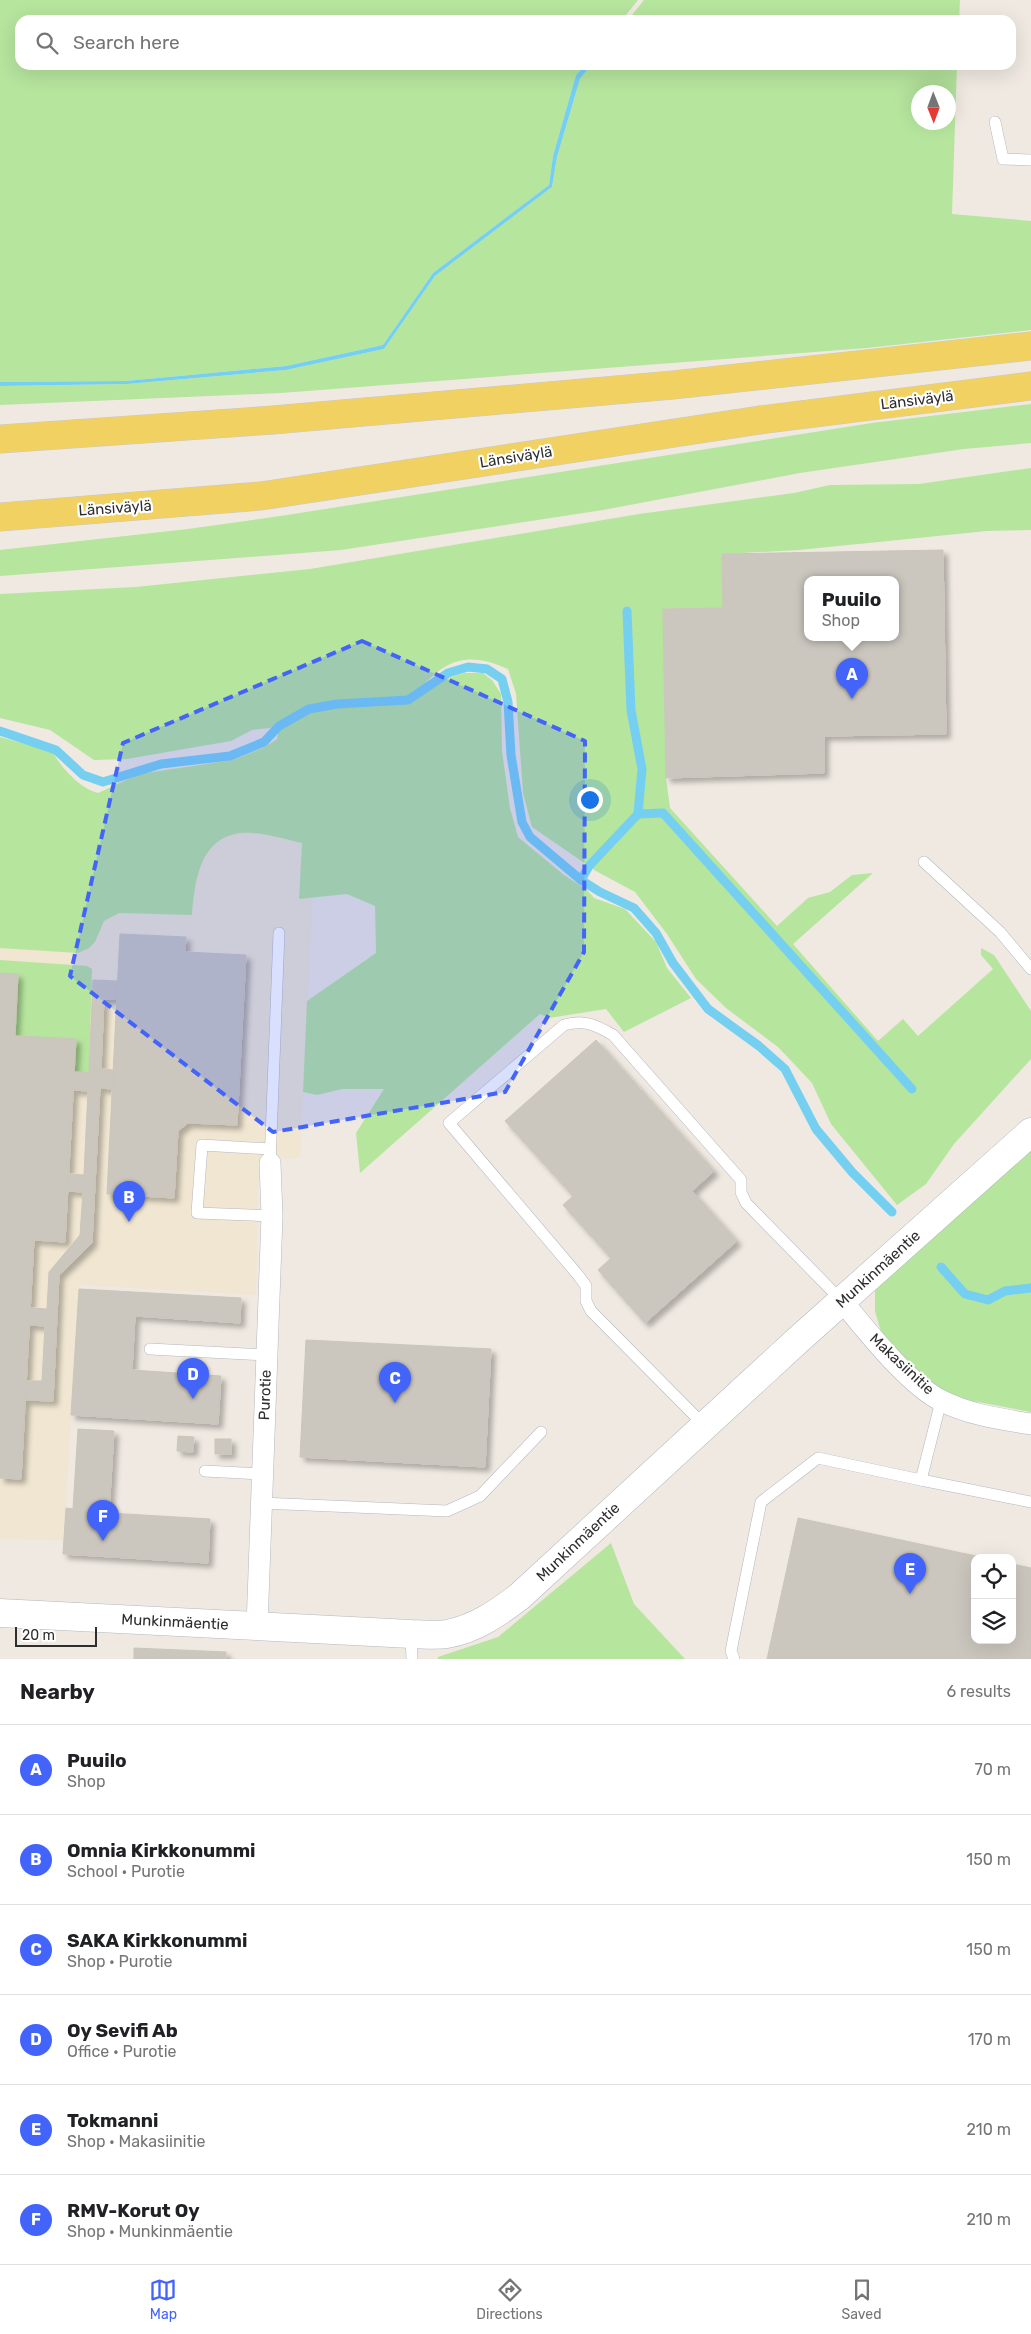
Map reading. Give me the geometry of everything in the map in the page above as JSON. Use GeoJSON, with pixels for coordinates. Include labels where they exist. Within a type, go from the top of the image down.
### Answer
{"type":"FeatureCollection","features":[{"type":"Feature","properties":{"kind":"main road"},"geometry":{"type":"LineString","coordinates":[[0,439],[282,420],[673,385],[1031,346]]}},
{"type":"Feature","properties":{"kind":"main road","name":"Länsiväylä"},"geometry":{"type":"LineString","coordinates":[[0,517],[262,496],[760,420],[1031,386]]}},
{"type":"Feature","properties":{"kind":"street","name":"Munkinmäentie"},"geometry":{"type":"LineString","coordinates":[[0,1612],[257,1627],[411,1647],[477,1624],[496,1614],[520,1596],[842,1301],[1031,1132]]}},
{"type":"Feature","properties":{"kind":"street","name":"Purotie"},"geometry":{"type":"LineString","coordinates":[[257,1627],[272,1216],[270,1156]]}},
{"type":"Feature","properties":{"kind":"street","name":"Makasiinitie"},"geometry":{"type":"LineString","coordinates":[[842,1301],[876,1342],[915,1380],[941,1401],[977,1414],[1031,1424]]}},
{"type":"Feature","properties":{"kind":"lane"},"geometry":{"type":"LineString","coordinates":[[995,122],[1003,158],[1031,160]]}},
{"type":"Feature","properties":{"kind":"lane"},"geometry":{"type":"LineString","coordinates":[[924,862],[1000,932],[1031,968]]}},
{"type":"Feature","properties":{"kind":"lane"},"geometry":{"type":"LineString","coordinates":[[272,1216],[197,1213],[202,1145],[270,1156],[279,933]]}},
{"type":"Feature","properties":{"kind":"lane"},"geometry":{"type":"LineString","coordinates":[[705,1426],[591,1311],[586,1301],[586,1286],[578,1275],[449,1123],[564,1025],[577,1021],[596,1025],[613,1035],[741,1180],[741,1192],[746,1203],[842,1301]]}},
{"type":"Feature","properties":{"kind":"lane"},"geometry":{"type":"LineString","coordinates":[[150,1349],[267,1355]]}},
{"type":"Feature","properties":{"kind":"lane"},"geometry":{"type":"LineString","coordinates":[[921,1480],[941,1401]]}},
{"type":"Feature","properties":{"kind":"lane"},"geometry":{"type":"LineString","coordinates":[[261,1503],[447,1511],[480,1496],[541,1432]]}},
{"type":"Feature","properties":{"kind":"lane"},"geometry":{"type":"LineString","coordinates":[[734,1659],[732,1651],[761,1502],[818,1458],[1031,1502]]}},
{"type":"Feature","properties":{"kind":"lane"},"geometry":{"type":"LineString","coordinates":[[205,1471],[262,1474]]}},
{"type":"Feature","properties":{"kind":"highlighted area"},"geometry":{"type":"Polygon","coordinates":[[[362,641],[585,741],[584,952],[505,1092],[273,1132],[70,976],[123,743],[362,641]]]}},
{"type":"Feature","properties":{"kind":"shaded area"},"geometry":{"type":"Polygon","coordinates":[[[0,813],[316,830],[300,1158],[259,1159],[256,1295],[79,1285],[64,1540],[0,1539],[0,813]]]}},
{"type":"Feature","properties":{"kind":"green space"},"geometry":{"type":"Polygon","coordinates":[[[0,0],[638,0],[626,15],[15,15],[15,70],[580,70],[576,75],[553,156],[549,185],[433,273],[383,345],[286,366],[126,381],[0,382],[0,0]]]}},
{"type":"Feature","properties":{"kind":"green space"},"geometry":{"type":"Polygon","coordinates":[[[644,0],[960,0],[959,15],[632,15],[644,0]]]}},
{"type":"Feature","properties":{"kind":"green space"},"geometry":{"type":"Polygon","coordinates":[[[587,70],[957,70],[956,95],[956,85],[911,85],[911,130],[955,130],[952,214],[1031,221],[1031,330],[867,348],[281,393],[0,405],[0,386],[127,384],[286,370],[384,349],[435,276],[552,187],[557,157],[580,79],[587,70]]]}},
{"type":"Feature","properties":{"kind":"green space"},"geometry":{"type":"Polygon","coordinates":[[[1031,404],[1031,443],[964,449],[800,473],[603,510],[341,550],[0,576],[0,550],[188,529],[287,515],[872,423],[1031,404]]]}},
{"type":"Feature","properties":{"kind":"green space"},"geometry":{"type":"Polygon","coordinates":[[[1031,468],[1031,530],[987,531],[799,550],[722,554],[723,608],[663,609],[666,778],[670,808],[777,926],[808,898],[830,892],[852,875],[873,873],[793,944],[878,1041],[903,1019],[918,1036],[993,969],[981,955],[981,948],[994,955],[1031,1011],[1031,1059],[954,1144],[926,1184],[897,1205],[831,1124],[812,1083],[778,1047],[726,1008],[696,979],[667,934],[635,892],[596,871],[532,827],[523,793],[516,694],[508,669],[491,663],[464,660],[453,663],[432,677],[410,699],[451,677],[465,673],[483,673],[492,680],[501,694],[502,751],[510,808],[518,837],[564,875],[587,890],[594,898],[625,909],[656,942],[667,968],[691,998],[624,1032],[606,1009],[549,1018],[540,1014],[360,1173],[356,1133],[384,1089],[342,1089],[317,1095],[303,1092],[307,1001],[376,953],[375,906],[347,894],[299,899],[302,843],[264,834],[241,833],[216,843],[208,852],[198,876],[192,915],[119,913],[104,921],[95,942],[89,948],[78,953],[0,948],[0,737],[53,752],[72,777],[85,787],[98,793],[139,774],[233,760],[265,747],[277,739],[279,727],[252,730],[231,741],[127,759],[94,760],[50,730],[0,718],[0,594],[136,587],[310,569],[639,514],[794,493],[830,485],[919,484],[1031,468]]]}},
{"type":"Feature","properties":{"kind":"green space"},"geometry":{"type":"Polygon","coordinates":[[[0,960],[87,966],[92,969],[89,1073],[74,1072],[75,1039],[15,1036],[18,974],[0,973],[0,960]]]}},
{"type":"Feature","properties":{"kind":"green space"},"geometry":{"type":"Polygon","coordinates":[[[1031,1150],[1031,1412],[947,1396],[883,1339],[875,1311],[875,1288],[1031,1150]]]}},
{"type":"Feature","properties":{"kind":"green space"},"geometry":{"type":"Polygon","coordinates":[[[611,1543],[634,1604],[685,1659],[438,1659],[438,1657],[498,1637],[611,1543]]]}},
{"type":"Feature","properties":{"kind":"water"},"geometry":{"type":"Polygon","coordinates":[[[580,70],[587,70],[580,79],[557,157],[552,187],[435,276],[384,349],[286,370],[127,384],[0,386],[0,382],[126,381],[286,366],[383,345],[433,273],[549,185],[553,156],[576,75],[580,70]]]}},
{"type":"Feature","properties":{"kind":"building"},"geometry":{"type":"Polygon","coordinates":[[[943,550],[946,734],[824,736],[824,773],[666,778],[663,609],[723,608],[722,554],[943,550]]]}},
{"type":"Feature","properties":{"kind":"building"},"geometry":{"type":"Polygon","coordinates":[[[120,934],[186,937],[185,952],[246,955],[237,1125],[188,1123],[178,1131],[174,1198],[107,1194],[120,934]]]}},
{"type":"Feature","properties":{"kind":"building"},"geometry":{"type":"Polygon","coordinates":[[[0,973],[18,974],[15,1036],[76,1039],[65,1242],[34,1240],[21,1479],[0,1478],[0,973]]]}},
{"type":"Feature","properties":{"kind":"building"},"geometry":{"type":"Polygon","coordinates":[[[93,980],[117,981],[116,999],[104,999],[101,1069],[113,1070],[113,1079],[112,1089],[100,1088],[92,1243],[59,1275],[53,1401],[25,1400],[26,1381],[42,1381],[45,1326],[29,1325],[30,1308],[47,1309],[49,1272],[80,1235],[83,1192],[67,1191],[68,1174],[84,1175],[88,1091],[73,1090],[74,1072],[89,1073],[93,980]]]}},
{"type":"Feature","properties":{"kind":"building"},"geometry":{"type":"Polygon","coordinates":[[[596,1040],[714,1171],[692,1191],[737,1241],[645,1323],[598,1270],[611,1258],[563,1205],[573,1196],[505,1121],[596,1040]]]}},
{"type":"Feature","properties":{"kind":"building"},"geometry":{"type":"Polygon","coordinates":[[[79,1289],[241,1298],[240,1323],[135,1316],[132,1370],[221,1376],[218,1424],[71,1415],[79,1289]]]}},
{"type":"Feature","properties":{"kind":"building"},"geometry":{"type":"Polygon","coordinates":[[[306,1340],[491,1349],[485,1467],[300,1457],[306,1340]]]}},
{"type":"Feature","properties":{"kind":"building"},"geometry":{"type":"Polygon","coordinates":[[[78,1429],[114,1431],[109,1513],[210,1519],[208,1563],[63,1554],[66,1508],[73,1509],[78,1429]]]}},
{"type":"Feature","properties":{"kind":"building"},"geometry":{"type":"Polygon","coordinates":[[[178,1436],[194,1437],[193,1452],[177,1451],[178,1436]]]}},
{"type":"Feature","properties":{"kind":"building"},"geometry":{"type":"Polygon","coordinates":[[[215,1439],[231,1439],[231,1454],[215,1454],[215,1439]]]}},
{"type":"Feature","properties":{"kind":"building"},"geometry":{"type":"Polygon","coordinates":[[[798,1518],[971,1555],[971,1644],[1016,1644],[1016,1565],[1031,1568],[1031,1659],[767,1659],[798,1518]]]}},
{"type":"Feature","properties":{"kind":"building"},"geometry":{"type":"Polygon","coordinates":[[[134,1648],[226,1652],[226,1659],[134,1659],[134,1648]]]}},
{"type":"Feature","properties":{"kind":"waterway"},"geometry":{"type":"LineString","coordinates":[[581,880],[589,866],[638,814],[642,769],[631,710],[627,611]]}},
{"type":"Feature","properties":{"kind":"waterway"},"geometry":{"type":"LineString","coordinates":[[0,731],[56,750],[83,775],[103,782],[161,764],[230,756],[264,742],[279,726],[309,709],[337,704],[408,700],[448,673],[468,667],[487,669],[502,679],[508,702],[511,755],[522,822],[530,837],[581,880],[600,892],[634,908],[656,933],[673,963],[708,1009],[759,1046],[785,1069],[816,1129],[852,1172],[892,1212]]}},
{"type":"Feature","properties":{"kind":"waterway"},"geometry":{"type":"LineString","coordinates":[[638,814],[663,813],[912,1089]]}},
{"type":"Feature","properties":{"kind":"waterway"},"geometry":{"type":"LineString","coordinates":[[941,1267],[965,1294],[988,1300],[1005,1291],[1031,1288]]}},
{"type":"Feature","properties":{"kind":"place","name":"Puuilo"},"geometry":{"type":"Point","coordinates":[852,699]}},
{"type":"Feature","properties":{"kind":"place","name":"Omnia Kirkkonummi"},"geometry":{"type":"Point","coordinates":[129,1222]}},
{"type":"Feature","properties":{"kind":"place","name":"Oy Sevifi Ab"},"geometry":{"type":"Point","coordinates":[193,1399]}},
{"type":"Feature","properties":{"kind":"place","name":"SAKA Kirkkonummi"},"geometry":{"type":"Point","coordinates":[395,1403]}},
{"type":"Feature","properties":{"kind":"place","name":"RMV-Korut Oy"},"geometry":{"type":"Point","coordinates":[103,1541]}},
{"type":"Feature","properties":{"kind":"place","name":"Tokmanni"},"geometry":{"type":"Point","coordinates":[910,1594]}}]}
